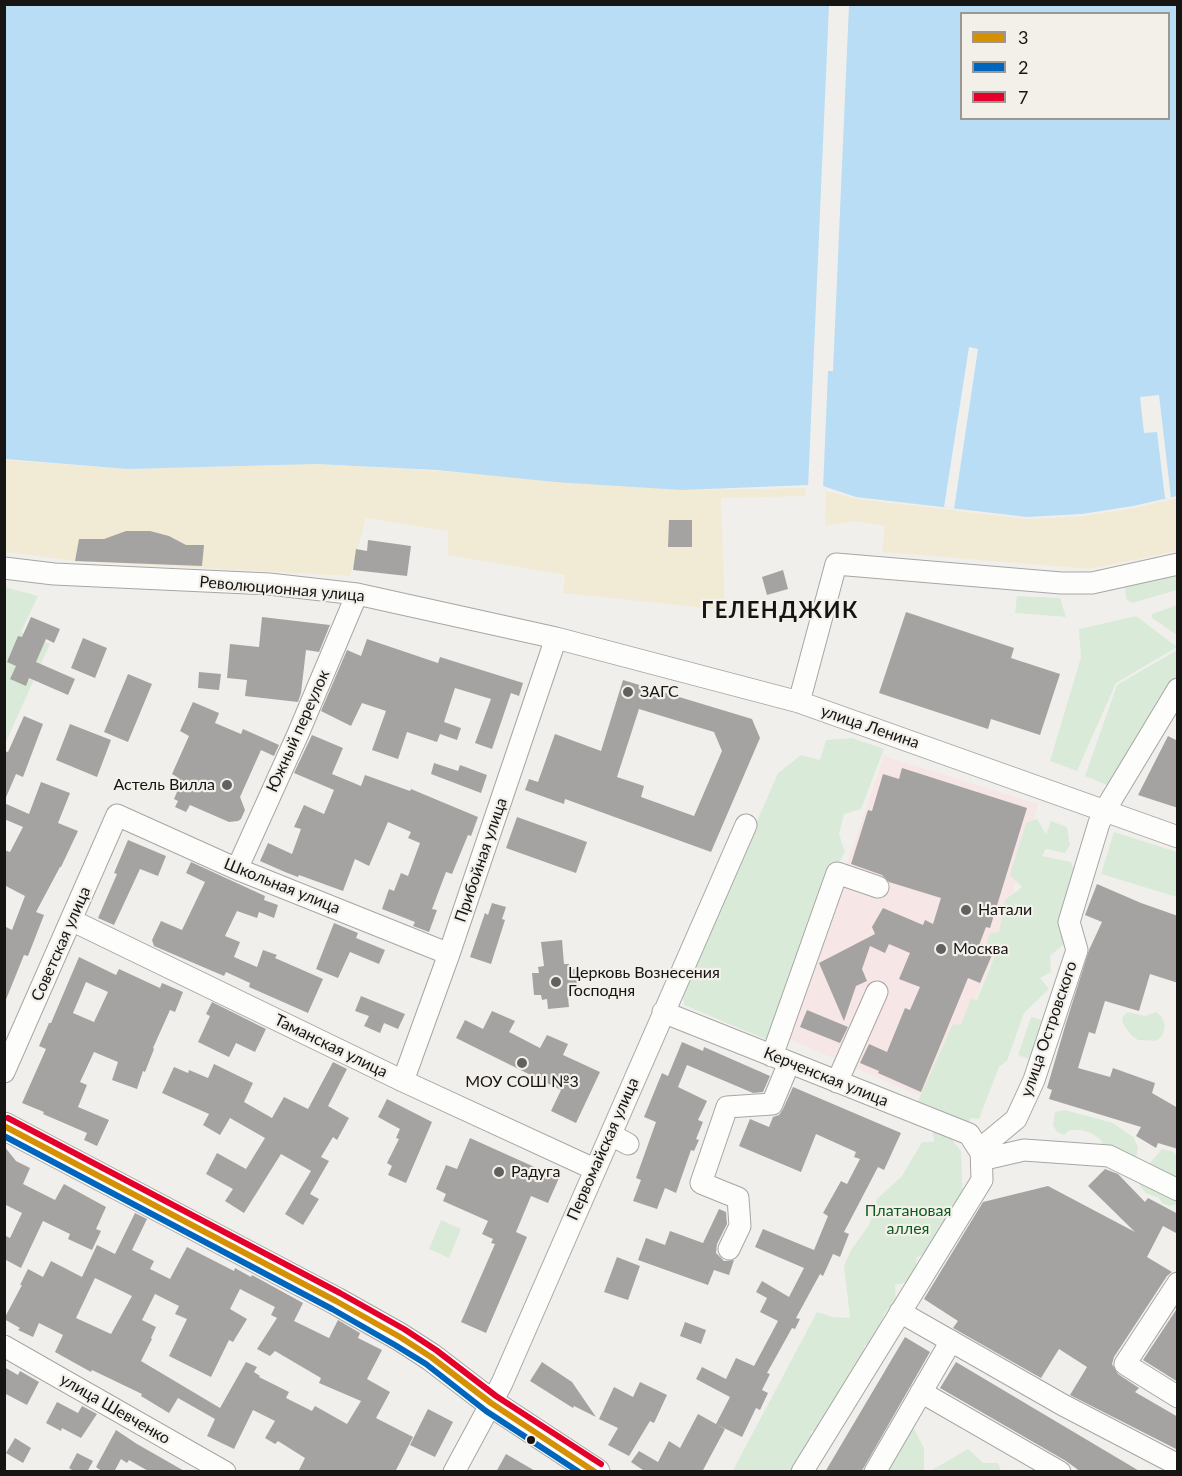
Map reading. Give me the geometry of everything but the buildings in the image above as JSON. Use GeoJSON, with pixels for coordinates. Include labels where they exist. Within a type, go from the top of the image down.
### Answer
{"type":"FeatureCollection","features":[{"type":"Feature","properties":{"kind":"main road"},"geometry":{"type":"LineString","coordinates":[[4,1126],[400,1337],[491,1403],[596,1472]]}},
{"type":"Feature","properties":{"kind":"street"},"geometry":{"type":"LineString","coordinates":[[799,702],[836,564],[1061,583],[1092,583],[1178,564]]}},
{"type":"Feature","properties":{"kind":"street","name":"Революционная улица"},"geometry":{"type":"LineString","coordinates":[[4,568],[54,574],[269,584],[357,594],[556,638]]}},
{"type":"Feature","properties":{"kind":"street","name":"Южный переулок"},"geometry":{"type":"LineString","coordinates":[[237,868],[298,734],[357,594]]}},
{"type":"Feature","properties":{"kind":"street","name":"улица Ленина"},"geometry":{"type":"LineString","coordinates":[[556,638],[799,702],[1178,837]]}},
{"type":"Feature","properties":{"kind":"street","name":"Прибойная улица"},"geometry":{"type":"LineString","coordinates":[[403,1081],[449,954],[556,638]]}},
{"type":"Feature","properties":{"kind":"street","name":"улица Островского"},"geometry":{"type":"LineString","coordinates":[[980,1153],[981,1148],[1016,1119],[1034,1080],[1077,950],[1069,922],[1105,810],[1178,689]]}},
{"type":"Feature","properties":{"kind":"street","name":"Школьная улица"},"geometry":{"type":"LineString","coordinates":[[117,815],[237,868],[449,954]]}},
{"type":"Feature","properties":{"kind":"street","name":"Советская улица"},"geometry":{"type":"LineString","coordinates":[[4,1072],[117,815]]}},
{"type":"Feature","properties":{"kind":"street","name":"Первомайская улица"},"geometry":{"type":"LineString","coordinates":[[454,1472],[502,1383],[746,825]]}},
{"type":"Feature","properties":{"kind":"street"},"geometry":{"type":"LineString","coordinates":[[729,1249],[740,1226],[738,1198],[701,1183],[727,1107],[772,1104],[781,1059],[837,873],[878,887]]}},
{"type":"Feature","properties":{"kind":"street","name":"Таманская улица"},"geometry":{"type":"LineString","coordinates":[[71,920],[403,1081],[594,1169]]}},
{"type":"Feature","properties":{"kind":"street"},"geometry":{"type":"LineString","coordinates":[[837,1082],[877,992]]}},
{"type":"Feature","properties":{"kind":"street","name":"Керченская улица"},"geometry":{"type":"LineString","coordinates":[[663,1012],[969,1134],[980,1153]]}},
{"type":"Feature","properties":{"kind":"street"},"geometry":{"type":"LineString","coordinates":[[980,1153],[985,1159],[1024,1150],[1109,1156],[1175,1184]]}},
{"type":"Feature","properties":{"kind":"street"},"geometry":{"type":"LineString","coordinates":[[811,1469],[900,1312],[982,1180],[980,1153]]}},
{"type":"Feature","properties":{"kind":"street"},"geometry":{"type":"LineString","coordinates":[[1178,1283],[1125,1364],[1178,1397]]}},
{"type":"Feature","properties":{"kind":"street"},"geometry":{"type":"LineString","coordinates":[[900,1312],[1063,1405],[1178,1465]]}},
{"type":"Feature","properties":{"kind":"street"},"geometry":{"type":"LineString","coordinates":[[875,1472],[951,1341]]}},
{"type":"Feature","properties":{"kind":"street","name":"улица Шевченко"},"geometry":{"type":"LineString","coordinates":[[4,1346],[225,1472]]}},
{"type":"Feature","properties":{"kind":"street"},"geometry":{"type":"LineString","coordinates":[[921,1392],[1031,1464],[1060,1472]]}},
{"type":"Feature","properties":{"kind":"shaded area"},"geometry":{"type":"Polygon","coordinates":[[[884,756],[1038,804],[996,951],[932,1101],[787,1038],[884,756]]]}},
{"type":"Feature","properties":{"kind":"green space"},"geometry":{"type":"Polygon","coordinates":[[[1177,560],[1177,590],[1132,603],[1126,599],[1125,585],[1177,560]]]}},
{"type":"Feature","properties":{"kind":"green space"},"geometry":{"type":"Polygon","coordinates":[[[5,587],[38,596],[21,632],[50,644],[5,744],[5,587]]]}},
{"type":"Feature","properties":{"kind":"green space"},"geometry":{"type":"Polygon","coordinates":[[[1017,596],[1060,598],[1066,617],[1015,613],[1017,596]]]}},
{"type":"Feature","properties":{"kind":"green space"},"geometry":{"type":"Polygon","coordinates":[[[1178,605],[1177,635],[1152,618],[1152,614],[1178,605]]]}},
{"type":"Feature","properties":{"kind":"green space"},"geometry":{"type":"Polygon","coordinates":[[[1136,616],[1177,647],[1116,683],[1077,771],[1050,761],[1081,657],[1079,629],[1136,616]]]}},
{"type":"Feature","properties":{"kind":"green space"},"geometry":{"type":"Polygon","coordinates":[[[1177,650],[1177,679],[1114,788],[1085,776],[1117,685],[1177,650]]]}},
{"type":"Feature","properties":{"kind":"green space"},"geometry":{"type":"Polygon","coordinates":[[[852,738],[884,749],[861,809],[844,814],[839,834],[845,852],[832,875],[774,1038],[765,1039],[684,1005],[683,991],[778,773],[801,755],[820,760],[826,740],[852,738]]]}},
{"type":"Feature","properties":{"kind":"green space"},"geometry":{"type":"Polygon","coordinates":[[[1037,819],[1046,834],[1051,821],[1067,827],[1070,845],[1065,853],[1046,849],[1042,856],[1071,862],[1076,875],[1070,939],[1050,956],[1051,972],[1040,978],[1049,989],[1024,1013],[1007,1061],[999,1067],[979,1119],[971,1118],[965,1128],[917,1103],[953,1024],[961,1025],[971,999],[977,1000],[995,955],[985,949],[990,933],[999,932],[1005,900],[1022,887],[1010,875],[1026,823],[1037,819]]]}},
{"type":"Feature","properties":{"kind":"green space"},"geometry":{"type":"Polygon","coordinates":[[[1114,832],[1177,852],[1177,897],[1101,874],[1114,832]]]}},
{"type":"Feature","properties":{"kind":"green space"},"geometry":{"type":"Polygon","coordinates":[[[1127,1012],[1145,1016],[1156,1012],[1162,1017],[1165,1026],[1162,1036],[1156,1041],[1138,1040],[1132,1036],[1123,1024],[1122,1018],[1127,1012]]]}},
{"type":"Feature","properties":{"kind":"green space"},"geometry":{"type":"Polygon","coordinates":[[[1031,1017],[1042,1020],[1029,1059],[1018,1055],[1031,1017]]]}},
{"type":"Feature","properties":{"kind":"green space"},"geometry":{"type":"Polygon","coordinates":[[[1065,1110],[1113,1123],[1133,1137],[1138,1147],[1136,1158],[1103,1149],[1101,1140],[1091,1133],[1070,1130],[1064,1135],[1057,1132],[1053,1125],[1055,1112],[1065,1110]]]}},
{"type":"Feature","properties":{"kind":"green space","name":"Платановая аллея"},"geometry":{"type":"Polygon","coordinates":[[[933,1132],[946,1132],[961,1151],[963,1201],[929,1253],[917,1257],[914,1281],[895,1285],[896,1300],[884,1314],[875,1344],[865,1345],[857,1372],[820,1432],[810,1431],[818,1457],[793,1471],[732,1472],[817,1312],[833,1317],[850,1318],[844,1266],[851,1250],[869,1225],[877,1199],[902,1176],[922,1142],[934,1142],[933,1132]]]}},
{"type":"Feature","properties":{"kind":"green space"},"geometry":{"type":"Polygon","coordinates":[[[1162,1149],[1172,1151],[1177,1156],[1177,1204],[1170,1206],[1146,1193],[1140,1186],[1139,1175],[1162,1149]]]}},
{"type":"Feature","properties":{"kind":"green space"},"geometry":{"type":"Polygon","coordinates":[[[441,1220],[461,1229],[449,1258],[429,1249],[441,1220]]]}},
{"type":"Feature","properties":{"kind":"green space"},"geometry":{"type":"Polygon","coordinates":[[[912,1425],[924,1448],[924,1471],[883,1472],[912,1425]]]}},
{"type":"Feature","properties":{"kind":"green space"},"geometry":{"type":"Polygon","coordinates":[[[968,1449],[983,1463],[998,1463],[1001,1471],[930,1471],[968,1449]]]}},
{"type":"Feature","properties":{"kind":"sand"},"geometry":{"type":"Polygon","coordinates":[[[4,460],[128,469],[316,464],[442,471],[682,490],[805,488],[806,496],[721,498],[725,610],[563,593],[565,575],[448,555],[448,531],[366,518],[350,576],[75,561],[5,552],[4,460]]]}},
{"type":"Feature","properties":{"kind":"sand"},"geometry":{"type":"Polygon","coordinates":[[[826,491],[857,499],[1028,519],[1084,516],[1135,508],[1177,498],[1177,551],[1089,569],[882,552],[885,526],[854,521],[825,526],[826,491]]]}},
{"type":"Feature","properties":{"kind":"water"},"geometry":{"type":"Polygon","coordinates":[[[4,5],[1177,5],[1177,496],[1082,514],[1027,517],[856,497],[823,486],[809,485],[682,490],[555,482],[437,470],[316,464],[128,469],[5,459],[4,5]]]}},
{"type":"Feature","properties":{"kind":"pier"},"geometry":{"type":"Polygon","coordinates":[[[829,5],[849,5],[833,371],[828,371],[823,489],[808,488],[829,5]]]}},
{"type":"Feature","properties":{"kind":"pier"},"geometry":{"type":"Polygon","coordinates":[[[969,347],[978,349],[954,509],[944,507],[969,347]]]}},
{"type":"Feature","properties":{"kind":"pier"},"geometry":{"type":"Polygon","coordinates":[[[1159,395],[1171,498],[1165,498],[1157,432],[1144,433],[1140,397],[1159,395]]]}},
{"type":"Feature","properties":{"kind":"transit line","name":"7"},"geometry":{"type":"LineString","coordinates":[[8,1118],[404,1329],[436,1350],[496,1396],[601,1464]]}},
{"type":"Feature","properties":{"kind":"transit line","name":"3"},"geometry":{"type":"LineString","coordinates":[[4,1126],[400,1337],[431,1357],[491,1403],[595,1472]]}},
{"type":"Feature","properties":{"kind":"transit line","name":"2"},"geometry":{"type":"LineString","coordinates":[[4,1136],[332,1309],[395,1345],[426,1364],[486,1411],[579,1472]]}},
{"type":"Feature","properties":{"kind":"place","name":"ЗАГС"},"geometry":{"type":"Point","coordinates":[628,692]}},
{"type":"Feature","properties":{"kind":"place","name":"Астель Вилла"},"geometry":{"type":"Point","coordinates":[227,785]}},
{"type":"Feature","properties":{"kind":"place","name":"Натали"},"geometry":{"type":"Point","coordinates":[966,910]}},
{"type":"Feature","properties":{"kind":"place","name":"Москва"},"geometry":{"type":"Point","coordinates":[941,949]}},
{"type":"Feature","properties":{"kind":"place","name":"Церковь Вознесения Господня"},"geometry":{"type":"Point","coordinates":[556,982]}},
{"type":"Feature","properties":{"kind":"place","name":"МОУ СОШ №3"},"geometry":{"type":"Point","coordinates":[522,1063]}},
{"type":"Feature","properties":{"kind":"place","name":"Радуга"},"geometry":{"type":"Point","coordinates":[499,1172]}},
{"type":"Feature","properties":{"kind":"district","name":"ГЕЛЕНДЖИК"},"geometry":{"type":"Point","coordinates":[780,611]}}]}
